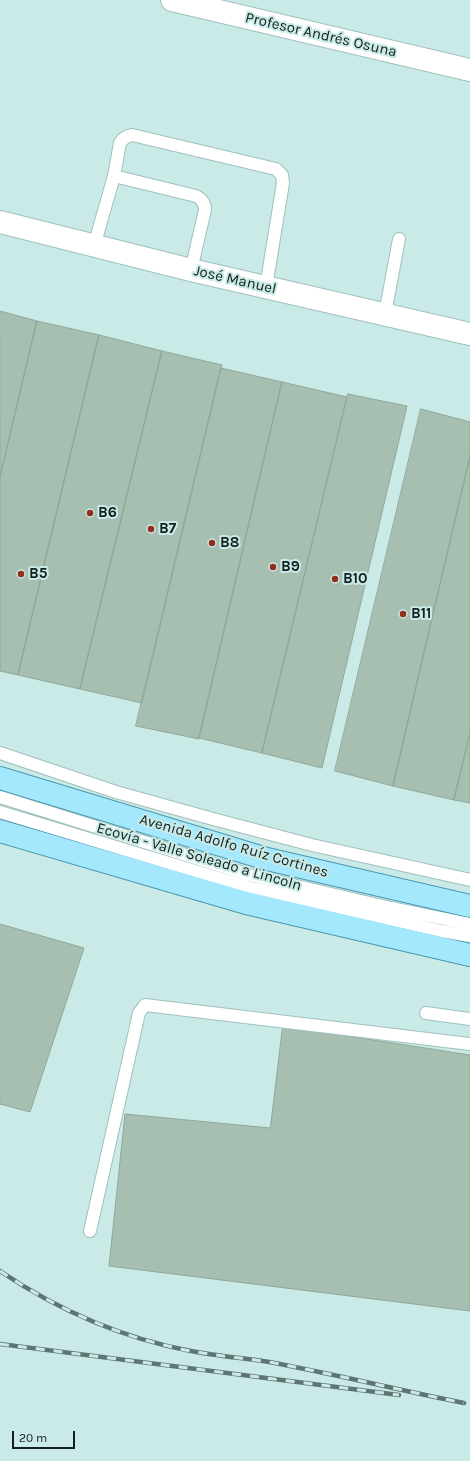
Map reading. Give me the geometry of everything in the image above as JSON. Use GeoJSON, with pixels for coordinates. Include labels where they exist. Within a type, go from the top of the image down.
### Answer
{"type":"FeatureCollection","features":[{"type":"Feature","properties":{"kind":"main road","name":"Avenida Adolfo Ruíz Cortines"},"geometry":{"type":"LineString","coordinates":[[0,778],[267,859],[470,906]]}},
{"type":"Feature","properties":{"kind":"main road"},"geometry":{"type":"LineString","coordinates":[[0,831],[246,903],[470,955]]}},
{"type":"Feature","properties":{"kind":"street","name":"Profesor Andrés Osuna"},"geometry":{"type":"LineString","coordinates":[[172,0],[470,70]]}},
{"type":"Feature","properties":{"kind":"street","name":"José Manuel"},"geometry":{"type":"LineString","coordinates":[[0,222],[191,270],[470,334]]}},
{"type":"Feature","properties":{"kind":"lane"},"geometry":{"type":"LineString","coordinates":[[94,246],[114,176],[122,138],[132,135],[276,169],[282,175],[283,183],[266,287]]}},
{"type":"Feature","properties":{"kind":"lane"},"geometry":{"type":"LineString","coordinates":[[114,176],[201,198],[204,202],[205,210],[191,270]]}},
{"type":"Feature","properties":{"kind":"lane"},"geometry":{"type":"LineString","coordinates":[[385,314],[399,239]]}},
{"type":"Feature","properties":{"kind":"lane"},"geometry":{"type":"LineString","coordinates":[[0,753],[116,792],[213,819],[312,845],[470,880]]}},
{"type":"Feature","properties":{"kind":"lane","name":"Ecovía - Valle Soleado a Lincoln"},"geometry":{"type":"LineString","coordinates":[[0,797],[250,875],[391,908],[470,924]]}},
{"type":"Feature","properties":{"kind":"lane"},"geometry":{"type":"LineString","coordinates":[[0,812],[248,887],[470,936]]}},
{"type":"Feature","properties":{"kind":"lane"},"geometry":{"type":"LineString","coordinates":[[90,1231],[139,1013],[145,1005],[470,1044]]}},
{"type":"Feature","properties":{"kind":"lane"},"geometry":{"type":"LineString","coordinates":[[426,1013],[470,1019]]}},
{"type":"Feature","properties":{"kind":"building"},"geometry":{"type":"Polygon","coordinates":[[[0,311],[37,321],[0,477],[0,311]]]}},
{"type":"Feature","properties":{"kind":"building","name":"B5"},"geometry":{"type":"Polygon","coordinates":[[[37,321],[99,335],[18,675],[0,671],[0,477],[37,321]]]}},
{"type":"Feature","properties":{"kind":"building","name":"B6"},"geometry":{"type":"Polygon","coordinates":[[[99,335],[162,351],[80,689],[18,675],[99,335]]]}},
{"type":"Feature","properties":{"kind":"building","name":"B7"},"geometry":{"type":"Polygon","coordinates":[[[162,351],[222,365],[142,703],[80,689],[162,351]]]}},
{"type":"Feature","properties":{"kind":"building","name":"B8"},"geometry":{"type":"Polygon","coordinates":[[[221,368],[282,382],[199,739],[136,726],[221,368]]]}},
{"type":"Feature","properties":{"kind":"building","name":"B9"},"geometry":{"type":"Polygon","coordinates":[[[282,382],[347,397],[262,753],[199,738],[282,382]]]}},
{"type":"Feature","properties":{"kind":"building","name":"B10"},"geometry":{"type":"Polygon","coordinates":[[[348,394],[407,406],[322,768],[262,753],[348,394]]]}},
{"type":"Feature","properties":{"kind":"building","name":"B11"},"geometry":{"type":"Polygon","coordinates":[[[421,409],[470,422],[470,456],[393,786],[335,771],[421,409]]]}},
{"type":"Feature","properties":{"kind":"building"},"geometry":{"type":"Polygon","coordinates":[[[470,456],[470,733],[454,800],[393,786],[470,456]]]}},
{"type":"Feature","properties":{"kind":"building"},"geometry":{"type":"Polygon","coordinates":[[[470,733],[470,803],[454,800],[470,733]]]}},
{"type":"Feature","properties":{"kind":"building"},"geometry":{"type":"Polygon","coordinates":[[[0,924],[84,948],[30,1112],[0,1104],[0,924]]]}},
{"type":"Feature","properties":{"kind":"building"},"geometry":{"type":"Polygon","coordinates":[[[283,1026],[470,1055],[470,1311],[109,1266],[125,1114],[270,1128],[283,1026]]]}},
{"type":"Feature","properties":{"kind":"railway"},"geometry":{"type":"LineString","coordinates":[[0,1271],[68,1310],[91,1321],[140,1338],[191,1351],[269,1362],[464,1403]]}},
{"type":"Feature","properties":{"kind":"railway"},"geometry":{"type":"LineString","coordinates":[[0,1344],[399,1395]]}},
{"type":"Feature","properties":{"kind":"place","name":"B6"},"geometry":{"type":"Point","coordinates":[90,513]}},
{"type":"Feature","properties":{"kind":"place","name":"B7"},"geometry":{"type":"Point","coordinates":[151,529]}},
{"type":"Feature","properties":{"kind":"place","name":"B8"},"geometry":{"type":"Point","coordinates":[212,543]}},
{"type":"Feature","properties":{"kind":"place","name":"B9"},"geometry":{"type":"Point","coordinates":[273,567]}},
{"type":"Feature","properties":{"kind":"place","name":"B5"},"geometry":{"type":"Point","coordinates":[21,574]}},
{"type":"Feature","properties":{"kind":"place","name":"B10"},"geometry":{"type":"Point","coordinates":[335,579]}},
{"type":"Feature","properties":{"kind":"place","name":"B11"},"geometry":{"type":"Point","coordinates":[403,614]}}]}
